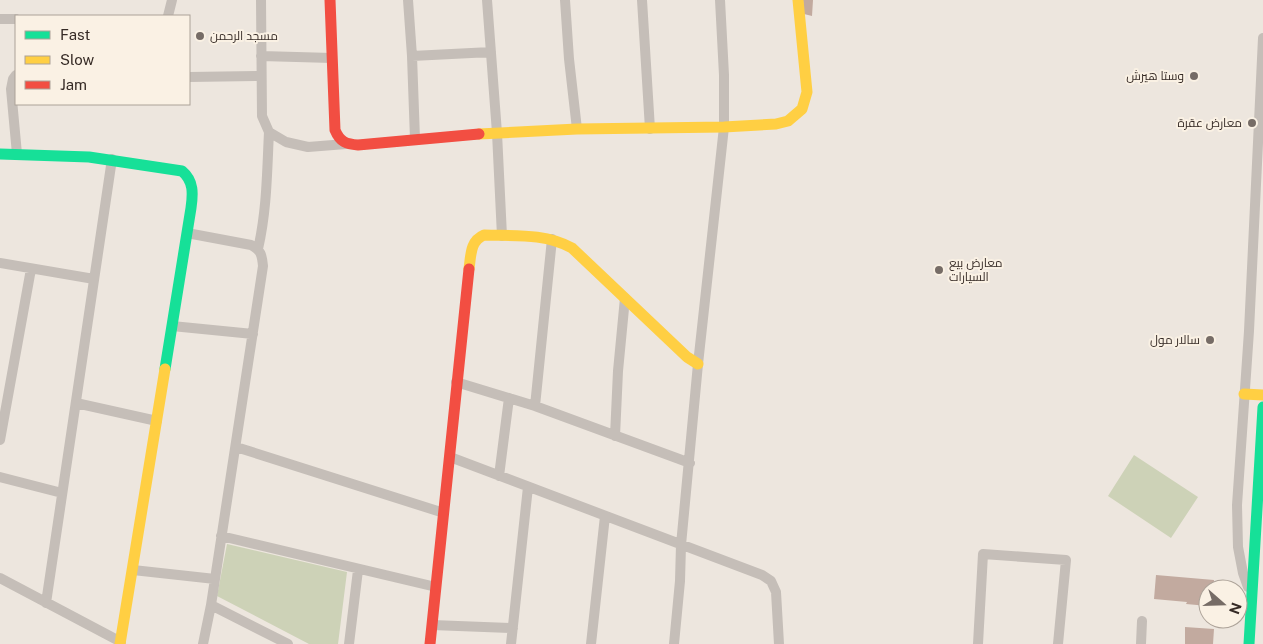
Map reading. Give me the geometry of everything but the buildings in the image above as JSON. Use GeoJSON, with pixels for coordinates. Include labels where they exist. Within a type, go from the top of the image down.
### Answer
{"type":"FeatureCollection","features":[{"type":"Feature","properties":{"kind":"main road"},"geometry":{"type":"LineString","coordinates":[[330,0],[335,130],[338,137],[346,144],[358,145],[497,133],[577,129],[724,127],[776,124],[788,121],[802,109],[807,92],[798,0]]}},
{"type":"Feature","properties":{"kind":"main road"},"geometry":{"type":"LineString","coordinates":[[0,154],[65,155],[112,159],[178,170],[188,175],[193,186],[121,643]]}},
{"type":"Feature","properties":{"kind":"main road"},"geometry":{"type":"LineString","coordinates":[[430,644],[456,382],[473,243],[477,238],[484,235],[560,240],[572,248],[687,357],[698,364]]}},
{"type":"Feature","properties":{"kind":"main road"},"geometry":{"type":"LineString","coordinates":[[1244,394],[1263,395]]}},
{"type":"Feature","properties":{"kind":"main road"},"geometry":{"type":"LineString","coordinates":[[1249,644],[1263,407]]}},
{"type":"Feature","properties":{"kind":"street"},"geometry":{"type":"LineString","coordinates":[[168,15],[172,0]]}},
{"type":"Feature","properties":{"kind":"street"},"geometry":{"type":"LineString","coordinates":[[258,249],[262,232],[266,192],[269,132],[262,116],[261,0]]}},
{"type":"Feature","properties":{"kind":"street"},"geometry":{"type":"LineString","coordinates":[[408,0],[415,139]]}},
{"type":"Feature","properties":{"kind":"street"},"geometry":{"type":"LineString","coordinates":[[487,0],[497,133],[502,236]]}},
{"type":"Feature","properties":{"kind":"street"},"geometry":{"type":"LineString","coordinates":[[565,0],[577,129]]}},
{"type":"Feature","properties":{"kind":"street"},"geometry":{"type":"LineString","coordinates":[[642,0],[650,128]]}},
{"type":"Feature","properties":{"kind":"street"},"geometry":{"type":"LineString","coordinates":[[674,644],[698,364],[724,127],[724,76],[720,0]]}},
{"type":"Feature","properties":{"kind":"street"},"geometry":{"type":"LineString","coordinates":[[0,19],[15,19]]}},
{"type":"Feature","properties":{"kind":"street"},"geometry":{"type":"LineString","coordinates":[[1252,596],[1240,561],[1237,505],[1249,331],[1263,38]]}},
{"type":"Feature","properties":{"kind":"street"},"geometry":{"type":"LineString","coordinates":[[412,56],[491,52]]}},
{"type":"Feature","properties":{"kind":"street"},"geometry":{"type":"LineString","coordinates":[[261,56],[332,58]]}},
{"type":"Feature","properties":{"kind":"street"},"geometry":{"type":"LineString","coordinates":[[190,77],[261,76]]}},
{"type":"Feature","properties":{"kind":"street"},"geometry":{"type":"LineString","coordinates":[[15,78],[11,89],[16,154]]}},
{"type":"Feature","properties":{"kind":"street"},"geometry":{"type":"LineString","coordinates":[[269,132],[286,142],[308,147],[346,144]]}},
{"type":"Feature","properties":{"kind":"street"},"geometry":{"type":"LineString","coordinates":[[46,603],[112,159]]}},
{"type":"Feature","properties":{"kind":"street"},"geometry":{"type":"LineString","coordinates":[[186,233],[251,245],[258,249],[262,255],[263,266],[211,605],[203,644]]}},
{"type":"Feature","properties":{"kind":"street"},"geometry":{"type":"LineString","coordinates":[[535,406],[552,239]]}},
{"type":"Feature","properties":{"kind":"street"},"geometry":{"type":"LineString","coordinates":[[0,264],[94,279]]}},
{"type":"Feature","properties":{"kind":"street"},"geometry":{"type":"LineString","coordinates":[[0,440],[32,269]]}},
{"type":"Feature","properties":{"kind":"street"},"geometry":{"type":"LineString","coordinates":[[615,436],[618,371],[625,298]]}},
{"type":"Feature","properties":{"kind":"street"},"geometry":{"type":"LineString","coordinates":[[172,326],[253,334]]}},
{"type":"Feature","properties":{"kind":"street"},"geometry":{"type":"LineString","coordinates":[[456,382],[535,406],[690,463]]}},
{"type":"Feature","properties":{"kind":"street"},"geometry":{"type":"LineString","coordinates":[[499,476],[509,398]]}},
{"type":"Feature","properties":{"kind":"street"},"geometry":{"type":"LineString","coordinates":[[76,403],[157,421]]}},
{"type":"Feature","properties":{"kind":"street"},"geometry":{"type":"LineString","coordinates":[[236,447],[444,513]]}},
{"type":"Feature","properties":{"kind":"street"},"geometry":{"type":"LineString","coordinates":[[450,457],[762,575],[771,581],[776,592],[779,644]]}},
{"type":"Feature","properties":{"kind":"street"},"geometry":{"type":"LineString","coordinates":[[0,477],[62,493]]}},
{"type":"Feature","properties":{"kind":"street"},"geometry":{"type":"LineString","coordinates":[[511,644],[528,487]]}},
{"type":"Feature","properties":{"kind":"street"},"geometry":{"type":"LineString","coordinates":[[591,644],[606,516]]}},
{"type":"Feature","properties":{"kind":"street"},"geometry":{"type":"LineString","coordinates":[[221,536],[436,587]]}},
{"type":"Feature","properties":{"kind":"street"},"geometry":{"type":"LineString","coordinates":[[978,644],[983,554],[1066,560],[1058,644]]}},
{"type":"Feature","properties":{"kind":"street"},"geometry":{"type":"LineString","coordinates":[[133,570],[215,579]]}},
{"type":"Feature","properties":{"kind":"street"},"geometry":{"type":"LineString","coordinates":[[349,644],[358,570]]}},
{"type":"Feature","properties":{"kind":"street"},"geometry":{"type":"LineString","coordinates":[[0,578],[121,643]]}},
{"type":"Feature","properties":{"kind":"street"},"geometry":{"type":"LineString","coordinates":[[211,605],[288,644]]}},
{"type":"Feature","properties":{"kind":"street"},"geometry":{"type":"LineString","coordinates":[[1140,644],[1142,621]]}},
{"type":"Feature","properties":{"kind":"street"},"geometry":{"type":"LineString","coordinates":[[432,625],[513,628]]}},
{"type":"Feature","properties":{"kind":"green space"},"geometry":{"type":"Polygon","coordinates":[[[1134,455],[1198,497],[1171,538],[1108,496],[1134,455]]]}},
{"type":"Feature","properties":{"kind":"green space"},"geometry":{"type":"Polygon","coordinates":[[[227,544],[347,572],[338,644],[309,644],[217,596],[227,544]]]}},
{"type":"Feature","properties":{"kind":"traffic: fast"},"geometry":{"type":"LineString","coordinates":[[0,154],[89,157],[182,171],[186,175],[191,183],[192,203],[165,369]]}},
{"type":"Feature","properties":{"kind":"traffic: fast"},"geometry":{"type":"LineString","coordinates":[[1249,644],[1263,407]]}},
{"type":"Feature","properties":{"kind":"traffic: slow"},"geometry":{"type":"LineString","coordinates":[[479,134],[577,129],[724,127],[776,124],[788,121],[802,109],[807,92],[798,0]]}},
{"type":"Feature","properties":{"kind":"traffic: slow"},"geometry":{"type":"LineString","coordinates":[[469,269],[474,245],[484,235],[529,236],[562,243],[572,248],[687,357],[698,364]]}},
{"type":"Feature","properties":{"kind":"traffic: slow"},"geometry":{"type":"LineString","coordinates":[[120,644],[165,369]]}},
{"type":"Feature","properties":{"kind":"traffic: slow"},"geometry":{"type":"LineString","coordinates":[[1244,394],[1263,395]]}},
{"type":"Feature","properties":{"kind":"traffic: jam"},"geometry":{"type":"LineString","coordinates":[[330,0],[335,130],[341,140],[358,145],[479,134]]}},
{"type":"Feature","properties":{"kind":"traffic: jam"},"geometry":{"type":"LineString","coordinates":[[430,644],[469,269]]}},
{"type":"Feature","properties":{"kind":"place","name":"مسجد الرحمن"},"geometry":{"type":"Point","coordinates":[200,36]}},
{"type":"Feature","properties":{"kind":"place","name":"وستا هيرش"},"geometry":{"type":"Point","coordinates":[1194,76]}},
{"type":"Feature","properties":{"kind":"place","name":"معارض عقرة"},"geometry":{"type":"Point","coordinates":[1252,123]}},
{"type":"Feature","properties":{"kind":"place","name":"معارض بيع السيارات"},"geometry":{"type":"Point","coordinates":[939,270]}},
{"type":"Feature","properties":{"kind":"place","name":"سالار مول"},"geometry":{"type":"Point","coordinates":[1210,340]}}]}
